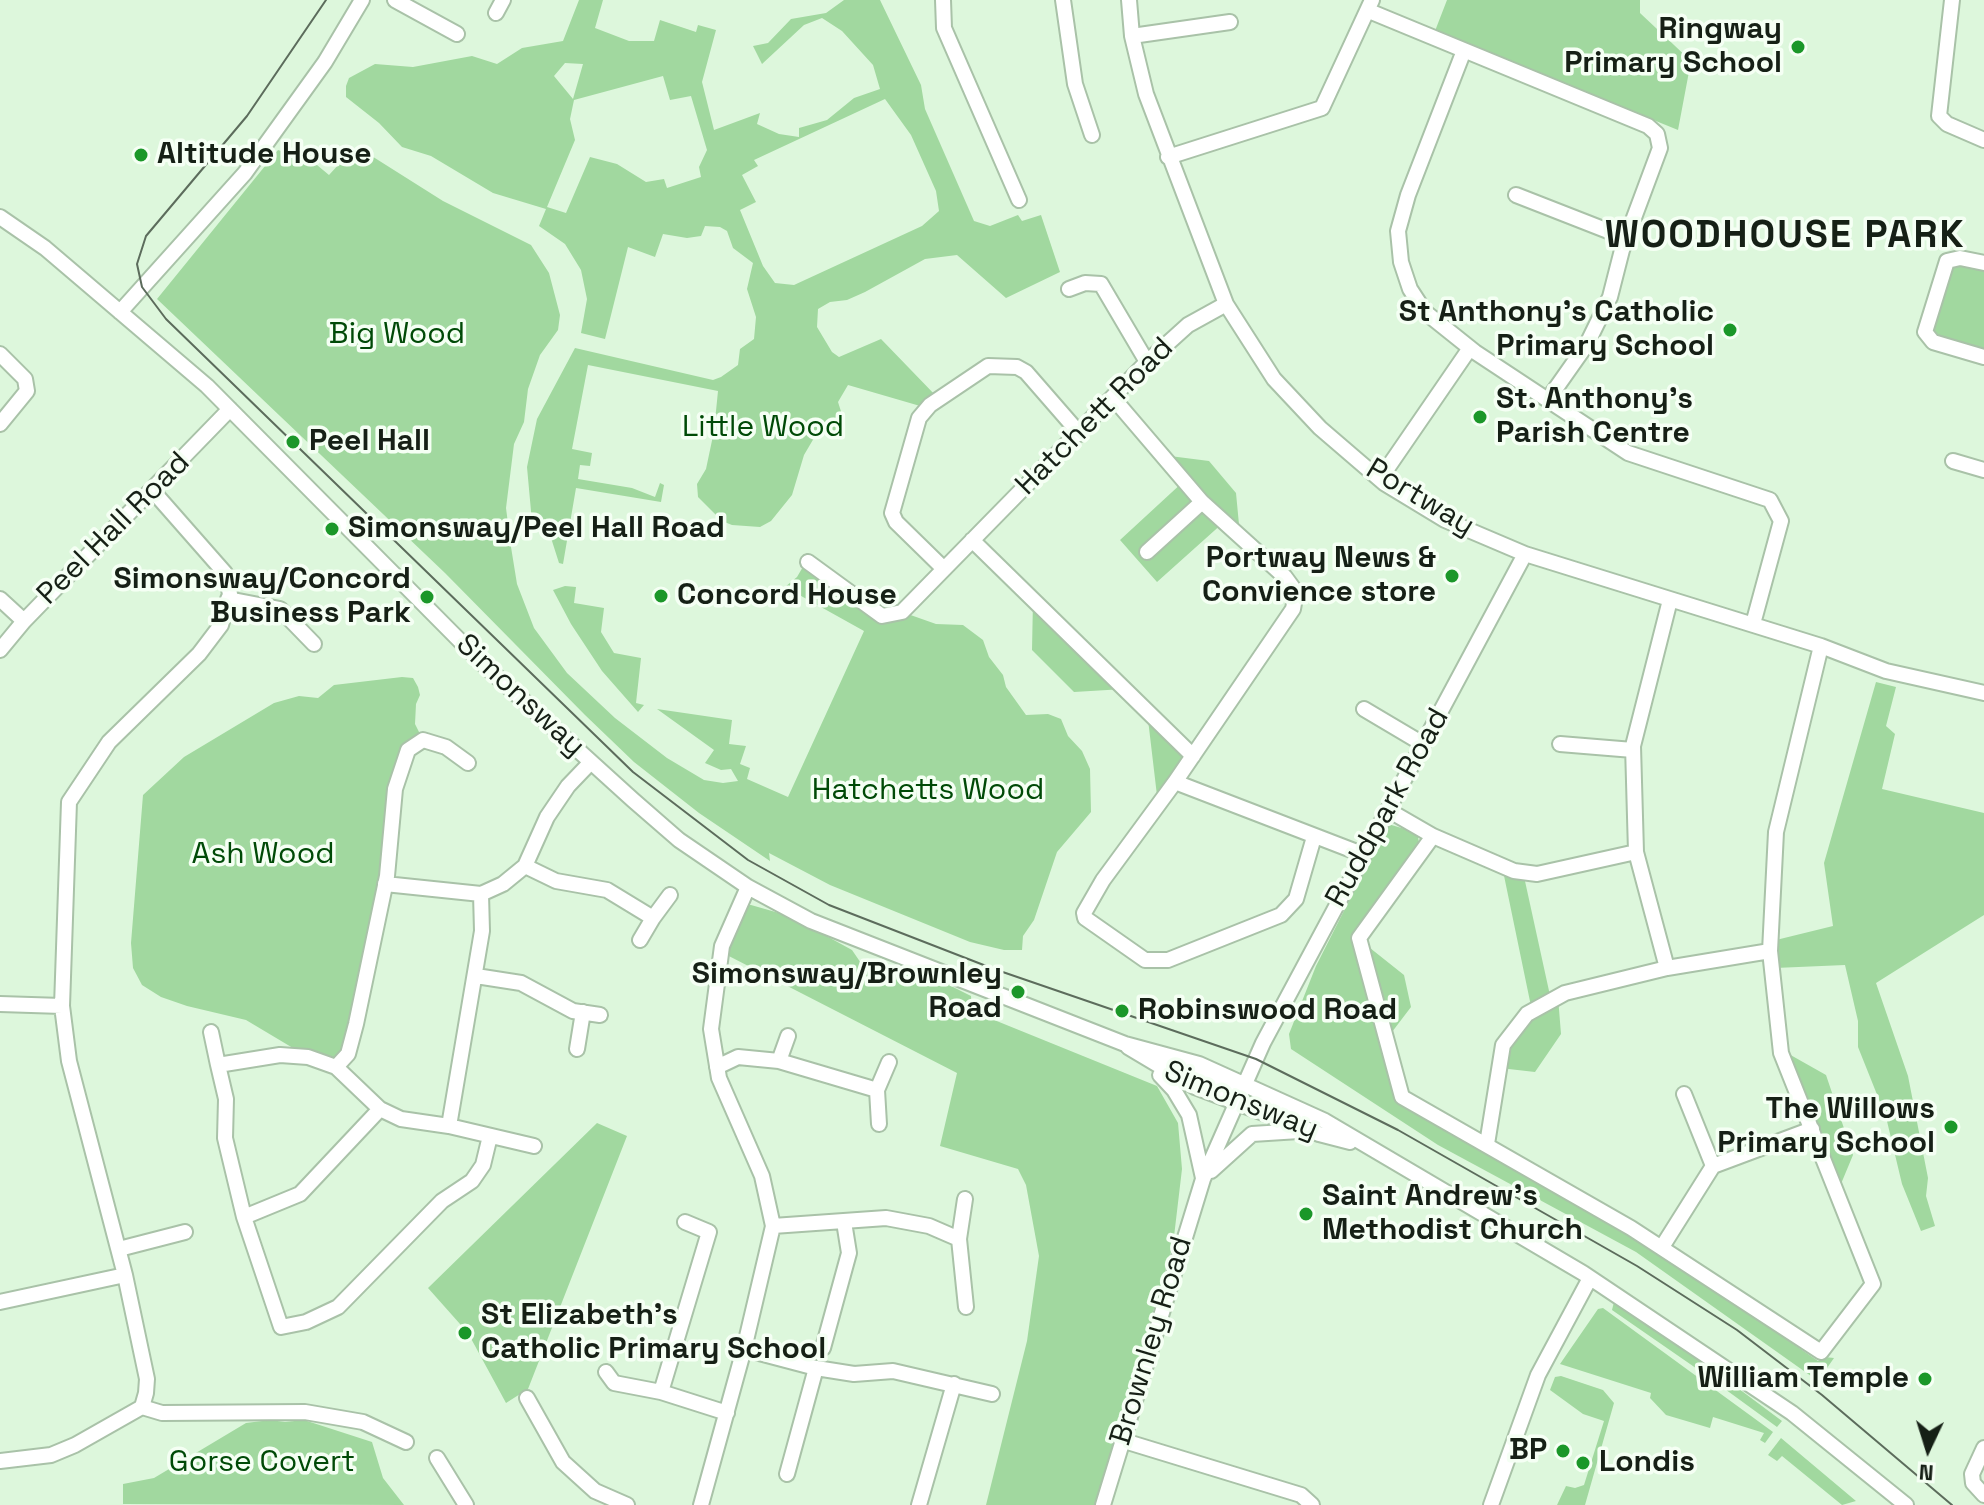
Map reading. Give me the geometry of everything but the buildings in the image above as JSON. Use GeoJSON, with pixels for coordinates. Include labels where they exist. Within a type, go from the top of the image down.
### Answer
{"type":"FeatureCollection","features":[{"type":"Feature","properties":{"kind":"street"},"geometry":{"type":"LineString","coordinates":[[120,312],[245,173],[325,62],[362,0]]}},
{"type":"Feature","properties":{"kind":"street"},"geometry":{"type":"LineString","coordinates":[[395,0],[457,34]]}},
{"type":"Feature","properties":{"kind":"street"},"geometry":{"type":"LineString","coordinates":[[943,0],[944,28],[1019,200]]}},
{"type":"Feature","properties":{"kind":"street"},"geometry":{"type":"LineString","coordinates":[[1063,0],[1075,84],[1092,135]]}},
{"type":"Feature","properties":{"kind":"street","name":"Portway"},"geometry":{"type":"LineString","coordinates":[[1129,0],[1132,36],[1146,94],[1226,304],[1274,379],[1320,428],[1380,479],[1445,520],[1525,554],[1821,646],[1886,671],[1984,693]]}},
{"type":"Feature","properties":{"kind":"street"},"geometry":{"type":"LineString","coordinates":[[1952,0],[1939,116],[1947,124],[1984,140]]}},
{"type":"Feature","properties":{"kind":"street"},"geometry":{"type":"LineString","coordinates":[[1168,157],[1322,108],[1370,6],[1463,53],[1648,126],[1657,134],[1660,148],[1626,238],[1610,297],[1587,344],[1549,398]]}},
{"type":"Feature","properties":{"kind":"street"},"geometry":{"type":"LineString","coordinates":[[1132,36],[1230,22]]}},
{"type":"Feature","properties":{"kind":"street"},"geometry":{"type":"LineString","coordinates":[[1463,53],[1408,195],[1398,231],[1401,262],[1410,289],[1425,312],[1470,348],[1628,453],[1770,500],[1781,521],[1753,624]]}},
{"type":"Feature","properties":{"kind":"street"},"geometry":{"type":"LineString","coordinates":[[1516,195],[1626,238]]}},
{"type":"Feature","properties":{"kind":"street","name":"Simonsway"},"geometry":{"type":"LineString","coordinates":[[0,217],[45,248],[230,409],[483,664],[591,762],[679,840],[748,887],[811,921],[1142,1052],[1172,1054],[1246,1083],[1325,1121],[1590,1278],[1792,1413],[1906,1505]]}},
{"type":"Feature","properties":{"kind":"street"},"geometry":{"type":"LineString","coordinates":[[1984,263],[1960,258],[1947,261],[1925,332],[1933,342],[1984,357]]}},
{"type":"Feature","properties":{"kind":"street"},"geometry":{"type":"LineString","coordinates":[[1069,289],[1085,283],[1101,284],[1147,362]]}},
{"type":"Feature","properties":{"kind":"street","name":"Hatchett Road"},"geometry":{"type":"LineString","coordinates":[[808,562],[882,616],[902,612],[1080,434],[1147,362],[1188,325],[1226,304]]}},
{"type":"Feature","properties":{"kind":"street"},"geometry":{"type":"LineString","coordinates":[[1380,479],[1470,348]]}},
{"type":"Feature","properties":{"kind":"street"},"geometry":{"type":"LineString","coordinates":[[0,354],[25,379],[27,391],[0,424]]}},
{"type":"Feature","properties":{"kind":"street"},"geometry":{"type":"LineString","coordinates":[[943,568],[896,522],[892,513],[919,418],[930,405],[988,366],[1017,367],[1026,372],[1080,434]]}},
{"type":"Feature","properties":{"kind":"street"},"geometry":{"type":"LineString","coordinates":[[1114,399],[1202,502],[1285,577],[1296,592],[1296,601],[1193,756],[1103,880],[1084,913],[1085,918],[1145,960],[1168,960],[1281,915],[1296,899],[1314,837]]}},
{"type":"Feature","properties":{"kind":"street","name":"Peel Hall Road"},"geometry":{"type":"LineString","coordinates":[[0,650],[24,621],[230,409]]}},
{"type":"Feature","properties":{"kind":"street"},"geometry":{"type":"LineString","coordinates":[[1953,461],[1984,470]]}},
{"type":"Feature","properties":{"kind":"street"},"geometry":{"type":"LineString","coordinates":[[142,1407],[147,1379],[119,1249],[69,1061],[62,1006],[69,802],[109,742],[214,635],[221,625],[228,599],[225,573],[152,490]]}},
{"type":"Feature","properties":{"kind":"street"},"geometry":{"type":"LineString","coordinates":[[1147,552],[1202,502]]}},
{"type":"Feature","properties":{"kind":"street"},"geometry":{"type":"LineString","coordinates":[[972,540],[1193,756]]}},
{"type":"Feature","properties":{"kind":"street","name":"Ruddpark Road"},"geometry":{"type":"LineString","coordinates":[[1237,1103],[1254,1063],[1362,854],[1525,554]]}},
{"type":"Feature","properties":{"kind":"street"},"geometry":{"type":"LineString","coordinates":[[0,599],[24,621]]}},
{"type":"Feature","properties":{"kind":"street"},"geometry":{"type":"LineString","coordinates":[[228,599],[258,602],[280,609],[314,644]]}},
{"type":"Feature","properties":{"kind":"street"},"geometry":{"type":"LineString","coordinates":[[1667,968],[1636,852],[1633,750],[1670,600]]}},
{"type":"Feature","properties":{"kind":"street"},"geometry":{"type":"LineString","coordinates":[[1433,836],[1359,938],[1402,1097],[1662,1247],[1821,1352],[1873,1284],[1781,1053],[1770,951],[1776,832],[1821,646]]}},
{"type":"Feature","properties":{"kind":"street"},"geometry":{"type":"LineString","coordinates":[[1364,709],[1423,744]]}},
{"type":"Feature","properties":{"kind":"street"},"geometry":{"type":"LineString","coordinates":[[336,1067],[348,1054],[385,884],[395,789],[408,750],[423,740],[446,747],[468,763]]}},
{"type":"Feature","properties":{"kind":"street"},"geometry":{"type":"LineString","coordinates":[[1560,744],[1633,750]]}},
{"type":"Feature","properties":{"kind":"street"},"geometry":{"type":"LineString","coordinates":[[385,884],[481,894],[503,884],[525,866],[547,817],[568,786],[591,762]]}},
{"type":"Feature","properties":{"kind":"street"},"geometry":{"type":"LineString","coordinates":[[1175,782],[1362,854]]}},
{"type":"Feature","properties":{"kind":"street"},"geometry":{"type":"LineString","coordinates":[[1388,810],[1433,836],[1514,871],[1537,874],[1636,852]]}},
{"type":"Feature","properties":{"kind":"street"},"geometry":{"type":"LineString","coordinates":[[525,866],[567,884],[607,890],[653,918]]}},
{"type":"Feature","properties":{"kind":"street"},"geometry":{"type":"LineString","coordinates":[[701,1505],[744,1349],[773,1226],[762,1176],[735,1119],[717,1067],[711,1029],[722,946],[748,887]]}},
{"type":"Feature","properties":{"kind":"street"},"geometry":{"type":"LineString","coordinates":[[449,1126],[451,1097],[476,976],[482,931],[481,894]]}},
{"type":"Feature","properties":{"kind":"street"},"geometry":{"type":"LineString","coordinates":[[640,940],[670,895]]}},
{"type":"Feature","properties":{"kind":"street"},"geometry":{"type":"LineString","coordinates":[[1487,1144],[1503,1045],[1527,1014],[1565,993],[1667,968],[1770,951]]}},
{"type":"Feature","properties":{"kind":"street"},"geometry":{"type":"LineString","coordinates":[[476,976],[521,983],[583,1012],[600,1015]]}},
{"type":"Feature","properties":{"kind":"street"},"geometry":{"type":"LineString","coordinates":[[0,1004],[62,1006]]}},
{"type":"Feature","properties":{"kind":"street"},"geometry":{"type":"LineString","coordinates":[[577,1049],[583,1012]]}},
{"type":"Feature","properties":{"kind":"street"},"geometry":{"type":"LineString","coordinates":[[211,1032],[226,1099],[225,1138],[244,1217],[281,1327],[306,1322],[338,1307],[442,1201],[472,1181],[483,1165],[490,1136]]}},
{"type":"Feature","properties":{"kind":"street"},"geometry":{"type":"LineString","coordinates":[[779,1061],[788,1036]]}},
{"type":"Feature","properties":{"kind":"street"},"geometry":{"type":"LineString","coordinates":[[1142,1052],[1231,1088],[1237,1103]]}},
{"type":"Feature","properties":{"kind":"street"},"geometry":{"type":"LineString","coordinates":[[1142,1052],[1186,1108],[1203,1179],[1252,1134],[1289,1130],[1319,1134]]}},
{"type":"Feature","properties":{"kind":"street"},"geometry":{"type":"LineString","coordinates":[[218,1065],[280,1055],[308,1057],[336,1067],[380,1109],[401,1119],[449,1126],[534,1146]]}},
{"type":"Feature","properties":{"kind":"street"},"geometry":{"type":"LineString","coordinates":[[717,1067],[738,1057],[779,1061],[877,1090]]}},
{"type":"Feature","properties":{"kind":"street"},"geometry":{"type":"LineString","coordinates":[[879,1124],[877,1090],[889,1062]]}},
{"type":"Feature","properties":{"kind":"street"},"geometry":{"type":"LineString","coordinates":[[1684,1094],[1713,1166]]}},
{"type":"Feature","properties":{"kind":"street","name":"Simonsway"},"geometry":{"type":"LineString","coordinates":[[1237,1103],[1319,1134],[1362,1145]]}},
{"type":"Feature","properties":{"kind":"street","name":"Brownley Road"},"geometry":{"type":"LineString","coordinates":[[1103,1505],[1203,1179],[1237,1103]]}},
{"type":"Feature","properties":{"kind":"street"},"geometry":{"type":"LineString","coordinates":[[244,1217],[300,1194],[380,1109]]}},
{"type":"Feature","properties":{"kind":"street"},"geometry":{"type":"LineString","coordinates":[[1662,1247],[1713,1166],[1812,1129]]}},
{"type":"Feature","properties":{"kind":"street"},"geometry":{"type":"LineString","coordinates":[[965,1199],[959,1239],[966,1307]]}},
{"type":"Feature","properties":{"kind":"street"},"geometry":{"type":"LineString","coordinates":[[773,1226],[886,1218],[929,1226],[959,1239]]}},
{"type":"Feature","properties":{"kind":"street"},"geometry":{"type":"LineString","coordinates":[[661,1392],[709,1232],[685,1222]]}},
{"type":"Feature","properties":{"kind":"street"},"geometry":{"type":"LineString","coordinates":[[823,1348],[849,1253],[844,1222]]}},
{"type":"Feature","properties":{"kind":"street"},"geometry":{"type":"LineString","coordinates":[[119,1249],[185,1232]]}},
{"type":"Feature","properties":{"kind":"street"},"geometry":{"type":"LineString","coordinates":[[0,1302],[125,1275]]}},
{"type":"Feature","properties":{"kind":"street"},"geometry":{"type":"LineString","coordinates":[[1491,1505],[1538,1375],[1590,1278]]}},
{"type":"Feature","properties":{"kind":"street"},"geometry":{"type":"LineString","coordinates":[[744,1349],[816,1368],[854,1374],[893,1371],[992,1394]]}},
{"type":"Feature","properties":{"kind":"street"},"geometry":{"type":"LineString","coordinates":[[787,1474],[816,1368]]}},
{"type":"Feature","properties":{"kind":"street"},"geometry":{"type":"LineString","coordinates":[[606,1372],[614,1383],[661,1392],[727,1413]]}},
{"type":"Feature","properties":{"kind":"street"},"geometry":{"type":"LineString","coordinates":[[919,1505],[954,1384]]}},
{"type":"Feature","properties":{"kind":"street"},"geometry":{"type":"LineString","coordinates":[[527,1398],[563,1462],[595,1491],[627,1505]]}},
{"type":"Feature","properties":{"kind":"street"},"geometry":{"type":"LineString","coordinates":[[0,1461],[51,1455],[102,1431],[142,1407],[162,1413],[305,1412],[363,1422],[406,1442]]}},
{"type":"Feature","properties":{"kind":"street"},"geometry":{"type":"LineString","coordinates":[[1121,1440],[1301,1495],[1312,1505]]}},
{"type":"Feature","properties":{"kind":"street"},"geometry":{"type":"LineString","coordinates":[[1984,1448],[1972,1474],[1973,1483],[1984,1495]]}},
{"type":"Feature","properties":{"kind":"street"},"geometry":{"type":"LineString","coordinates":[[437,1458],[466,1505]]}},
{"type":"Feature","properties":{"kind":"green space","name":"Little Wood"},"geometry":{"type":"Polygon","coordinates":[[[579,0],[603,0],[595,28],[629,41],[654,41],[660,20],[696,32],[698,25],[716,30],[702,82],[714,130],[760,113],[757,124],[779,134],[799,137],[799,128],[827,120],[854,98],[880,89],[873,65],[842,31],[822,18],[804,25],[762,64],[753,46],[768,43],[791,19],[826,13],[844,0],[880,0],[921,85],[925,109],[974,221],[990,226],[1018,215],[1022,221],[1041,215],[1060,272],[1006,298],[957,255],[925,259],[865,292],[847,300],[830,302],[818,309],[817,327],[832,352],[839,357],[881,339],[938,398],[927,408],[848,385],[838,402],[845,424],[838,431],[814,438],[804,455],[792,495],[771,521],[760,527],[722,521],[698,497],[697,484],[706,469],[714,431],[718,391],[588,365],[572,449],[592,453],[590,466],[580,465],[578,479],[632,488],[655,497],[660,483],[664,485],[661,502],[576,488],[563,564],[559,563],[545,519],[532,522],[527,467],[537,419],[575,348],[713,380],[721,377],[738,365],[740,349],[754,339],[756,317],[747,289],[753,263],[733,248],[727,231],[720,227],[705,226],[701,236],[687,238],[663,234],[655,257],[628,247],[605,339],[581,333],[587,299],[581,270],[565,244],[539,226],[546,209],[493,193],[431,156],[402,147],[379,123],[346,97],[346,86],[349,78],[375,64],[413,67],[472,56],[497,64],[522,48],[563,41],[579,0]],[[565,63],[554,76],[573,99],[583,64],[565,63]],[[663,76],[574,100],[570,119],[575,140],[547,207],[566,213],[590,157],[617,164],[646,182],[664,179],[667,188],[701,177],[699,167],[707,150],[691,96],[670,100],[663,76]],[[885,99],[754,160],[758,166],[742,175],[756,202],[740,210],[763,266],[775,283],[794,285],[922,226],[939,211],[936,191],[911,135],[885,99]]]}},
{"type":"Feature","properties":{"kind":"green space"},"geometry":{"type":"Polygon","coordinates":[[[1447,0],[1640,0],[1640,13],[1691,61],[1678,130],[1435,31],[1447,0]]]}},
{"type":"Feature","properties":{"kind":"green space"},"geometry":{"type":"Polygon","coordinates":[[[359,148],[443,201],[531,245],[549,273],[560,315],[558,330],[540,355],[528,389],[524,422],[514,444],[506,508],[511,547],[517,584],[534,628],[567,673],[615,718],[667,758],[704,780],[723,783],[738,781],[731,769],[721,770],[705,763],[714,750],[657,709],[732,720],[729,744],[746,746],[740,764],[750,768],[747,779],[788,797],[864,631],[785,587],[797,577],[804,565],[872,610],[902,612],[936,624],[963,625],[983,640],[989,657],[1003,675],[1006,687],[1026,715],[1048,714],[1061,719],[1068,736],[1082,751],[1090,769],[1091,812],[1057,852],[1034,920],[1023,936],[1022,950],[1004,950],[970,942],[830,885],[769,853],[770,861],[699,813],[634,762],[445,573],[157,299],[278,150],[311,160],[329,175],[350,152],[359,148]]]}},
{"type":"Feature","properties":{"kind":"green space"},"geometry":{"type":"Polygon","coordinates":[[[1947,261],[1984,263],[1984,357],[1927,338],[1947,261]]]}},
{"type":"Feature","properties":{"kind":"green space"},"geometry":{"type":"Polygon","coordinates":[[[1162,455],[1209,461],[1236,493],[1240,535],[1224,522],[1157,582],[1120,540],[1184,481],[1162,455]]]}},
{"type":"Feature","properties":{"kind":"green space"},"geometry":{"type":"Polygon","coordinates":[[[565,586],[576,587],[574,603],[604,608],[601,632],[614,653],[641,658],[636,703],[644,705],[638,712],[602,671],[571,624],[553,590],[565,586]]]}},
{"type":"Feature","properties":{"kind":"green space"},"geometry":{"type":"Polygon","coordinates":[[[1033,600],[1124,689],[1074,692],[1032,650],[1033,600]]]}},
{"type":"Feature","properties":{"kind":"green space","name":"Ash Wood"},"geometry":{"type":"Polygon","coordinates":[[[413,678],[418,687],[420,695],[416,704],[415,724],[423,740],[408,750],[356,1024],[336,1067],[308,1057],[246,1020],[187,1006],[161,997],[142,985],[133,968],[131,943],[143,795],[184,757],[274,703],[299,696],[318,698],[334,685],[413,678]]]}},
{"type":"Feature","properties":{"kind":"green space"},"geometry":{"type":"Polygon","coordinates":[[[1876,682],[1896,687],[1886,726],[1895,734],[1882,789],[1984,813],[1984,915],[1876,983],[1908,1076],[1928,1178],[1926,1196],[1935,1226],[1921,1231],[1902,1184],[1886,1117],[1858,1047],[1858,1021],[1845,965],[1775,968],[1776,940],[1833,926],[1824,863],[1876,682]]]}},
{"type":"Feature","properties":{"kind":"green space"},"geometry":{"type":"Polygon","coordinates":[[[1147,711],[1193,756],[1158,804],[1147,711]]]}},
{"type":"Feature","properties":{"kind":"green space"},"geometry":{"type":"Polygon","coordinates":[[[1388,824],[1405,829],[1418,837],[1419,843],[1354,932],[1353,948],[1397,1094],[1654,1248],[1818,1361],[1824,1357],[1834,1358],[1818,1381],[1636,1252],[1438,1145],[1291,1049],[1289,1034],[1316,966],[1388,824]]]}},
{"type":"Feature","properties":{"kind":"green space"},"geometry":{"type":"Polygon","coordinates":[[[1502,866],[1523,872],[1551,1000],[1558,997],[1561,1034],[1535,1072],[1500,1068],[1503,1045],[1532,1011],[1502,866]]]}},
{"type":"Feature","properties":{"kind":"green space"},"geometry":{"type":"Polygon","coordinates":[[[740,905],[786,915],[852,950],[865,969],[906,967],[937,979],[971,996],[972,1011],[1157,1086],[1178,1123],[1182,1169],[1173,1245],[1095,1505],[986,1505],[1027,1341],[1039,1256],[1026,1185],[1018,1169],[940,1146],[957,1073],[721,952],[740,905]]]}},
{"type":"Feature","properties":{"kind":"green space"},"geometry":{"type":"Polygon","coordinates":[[[1365,944],[1404,975],[1411,1007],[1392,1032],[1365,944]]]}},
{"type":"Feature","properties":{"kind":"green space"},"geometry":{"type":"Polygon","coordinates":[[[1787,1053],[1826,1075],[1853,1155],[1838,1191],[1787,1053]]]}},
{"type":"Feature","properties":{"kind":"green space"},"geometry":{"type":"Polygon","coordinates":[[[597,1123],[627,1136],[528,1389],[506,1403],[468,1333],[428,1288],[597,1123]]]}},
{"type":"Feature","properties":{"kind":"green space"},"geometry":{"type":"Polygon","coordinates":[[[1614,1302],[1708,1366],[1703,1373],[1612,1310],[1614,1302]]]}},
{"type":"Feature","properties":{"kind":"green space"},"geometry":{"type":"Polygon","coordinates":[[[1603,1308],[1773,1432],[1765,1443],[1760,1440],[1764,1433],[1713,1417],[1710,1428],[1666,1415],[1650,1398],[1651,1393],[1560,1364],[1598,1309],[1603,1308]]]}},
{"type":"Feature","properties":{"kind":"green space"},"geometry":{"type":"Polygon","coordinates":[[[1711,1368],[1782,1421],[1777,1427],[1707,1376],[1711,1368]]]}},
{"type":"Feature","properties":{"kind":"green space"},"geometry":{"type":"Polygon","coordinates":[[[1561,1376],[1603,1390],[1614,1403],[1585,1505],[1557,1505],[1566,1486],[1575,1488],[1584,1485],[1604,1421],[1583,1414],[1550,1390],[1555,1377],[1561,1376]]]}},
{"type":"Feature","properties":{"kind":"green space","name":"Gorse Covert"},"geometry":{"type":"Polygon","coordinates":[[[304,1420],[372,1442],[383,1478],[404,1505],[123,1504],[123,1484],[154,1478],[246,1423],[304,1420]]]}},
{"type":"Feature","properties":{"kind":"green space"},"geometry":{"type":"Polygon","coordinates":[[[1781,1438],[1856,1501],[1842,1505],[1782,1456],[1777,1461],[1768,1455],[1781,1438]]]}},
{"type":"Feature","properties":{"kind":"tram line"},"geometry":{"type":"LineString","coordinates":[[326,0],[247,116],[146,236],[137,264],[142,287],[166,319],[633,772],[748,860],[829,905],[994,969],[1256,1059],[1398,1130],[1637,1266],[1737,1330],[1822,1395],[1952,1505]]}},
{"type":"Feature","properties":{"kind":"place","name":"Ringway Primary School"},"geometry":{"type":"Point","coordinates":[1798,47]}},
{"type":"Feature","properties":{"kind":"place","name":"Altitude House"},"geometry":{"type":"Point","coordinates":[141,155]}},
{"type":"Feature","properties":{"kind":"place","name":"St Anthony's Catholic Primary School"},"geometry":{"type":"Point","coordinates":[1730,330]}},
{"type":"Feature","properties":{"kind":"place","name":"St. Anthony's Parish Centre"},"geometry":{"type":"Point","coordinates":[1480,417]}},
{"type":"Feature","properties":{"kind":"place","name":"Peel Hall"},"geometry":{"type":"Point","coordinates":[293,442]}},
{"type":"Feature","properties":{"kind":"place","name":"Simonsway/Peel Hall Road"},"geometry":{"type":"Point","coordinates":[332,529]}},
{"type":"Feature","properties":{"kind":"place","name":"Portway News & Convience store"},"geometry":{"type":"Point","coordinates":[1452,576]}},
{"type":"Feature","properties":{"kind":"place","name":"Concord House"},"geometry":{"type":"Point","coordinates":[661,596]}},
{"type":"Feature","properties":{"kind":"place","name":"Simonsway/Concord Business Park"},"geometry":{"type":"Point","coordinates":[427,597]}},
{"type":"Feature","properties":{"kind":"place","name":"Simonsway/Brownley Road"},"geometry":{"type":"Point","coordinates":[1018,992]}},
{"type":"Feature","properties":{"kind":"place","name":"Robinswood Road"},"geometry":{"type":"Point","coordinates":[1122,1011]}},
{"type":"Feature","properties":{"kind":"place","name":"The Willows Primary School"},"geometry":{"type":"Point","coordinates":[1951,1127]}},
{"type":"Feature","properties":{"kind":"place","name":"Saint Andrew's Methodist Church"},"geometry":{"type":"Point","coordinates":[1306,1214]}},
{"type":"Feature","properties":{"kind":"place","name":"St Elizabeth's Catholic Primary School"},"geometry":{"type":"Point","coordinates":[465,1333]}},
{"type":"Feature","properties":{"kind":"place","name":"William Temple"},"geometry":{"type":"Point","coordinates":[1925,1379]}},
{"type":"Feature","properties":{"kind":"place","name":"BP"},"geometry":{"type":"Point","coordinates":[1563,1451]}},
{"type":"Feature","properties":{"kind":"place","name":"Londis"},"geometry":{"type":"Point","coordinates":[1583,1463]}},
{"type":"Feature","properties":{"kind":"district","name":"WOODHOUSE PARK"},"geometry":{"type":"Point","coordinates":[1785,237]}},
{"type":"Feature","properties":{"kind":"park label","name":"Big Wood"},"geometry":{"type":"Point","coordinates":[397,335]}},
{"type":"Feature","properties":{"kind":"park label","name":"Hatchetts Wood"},"geometry":{"type":"Point","coordinates":[928,791]}}]}
